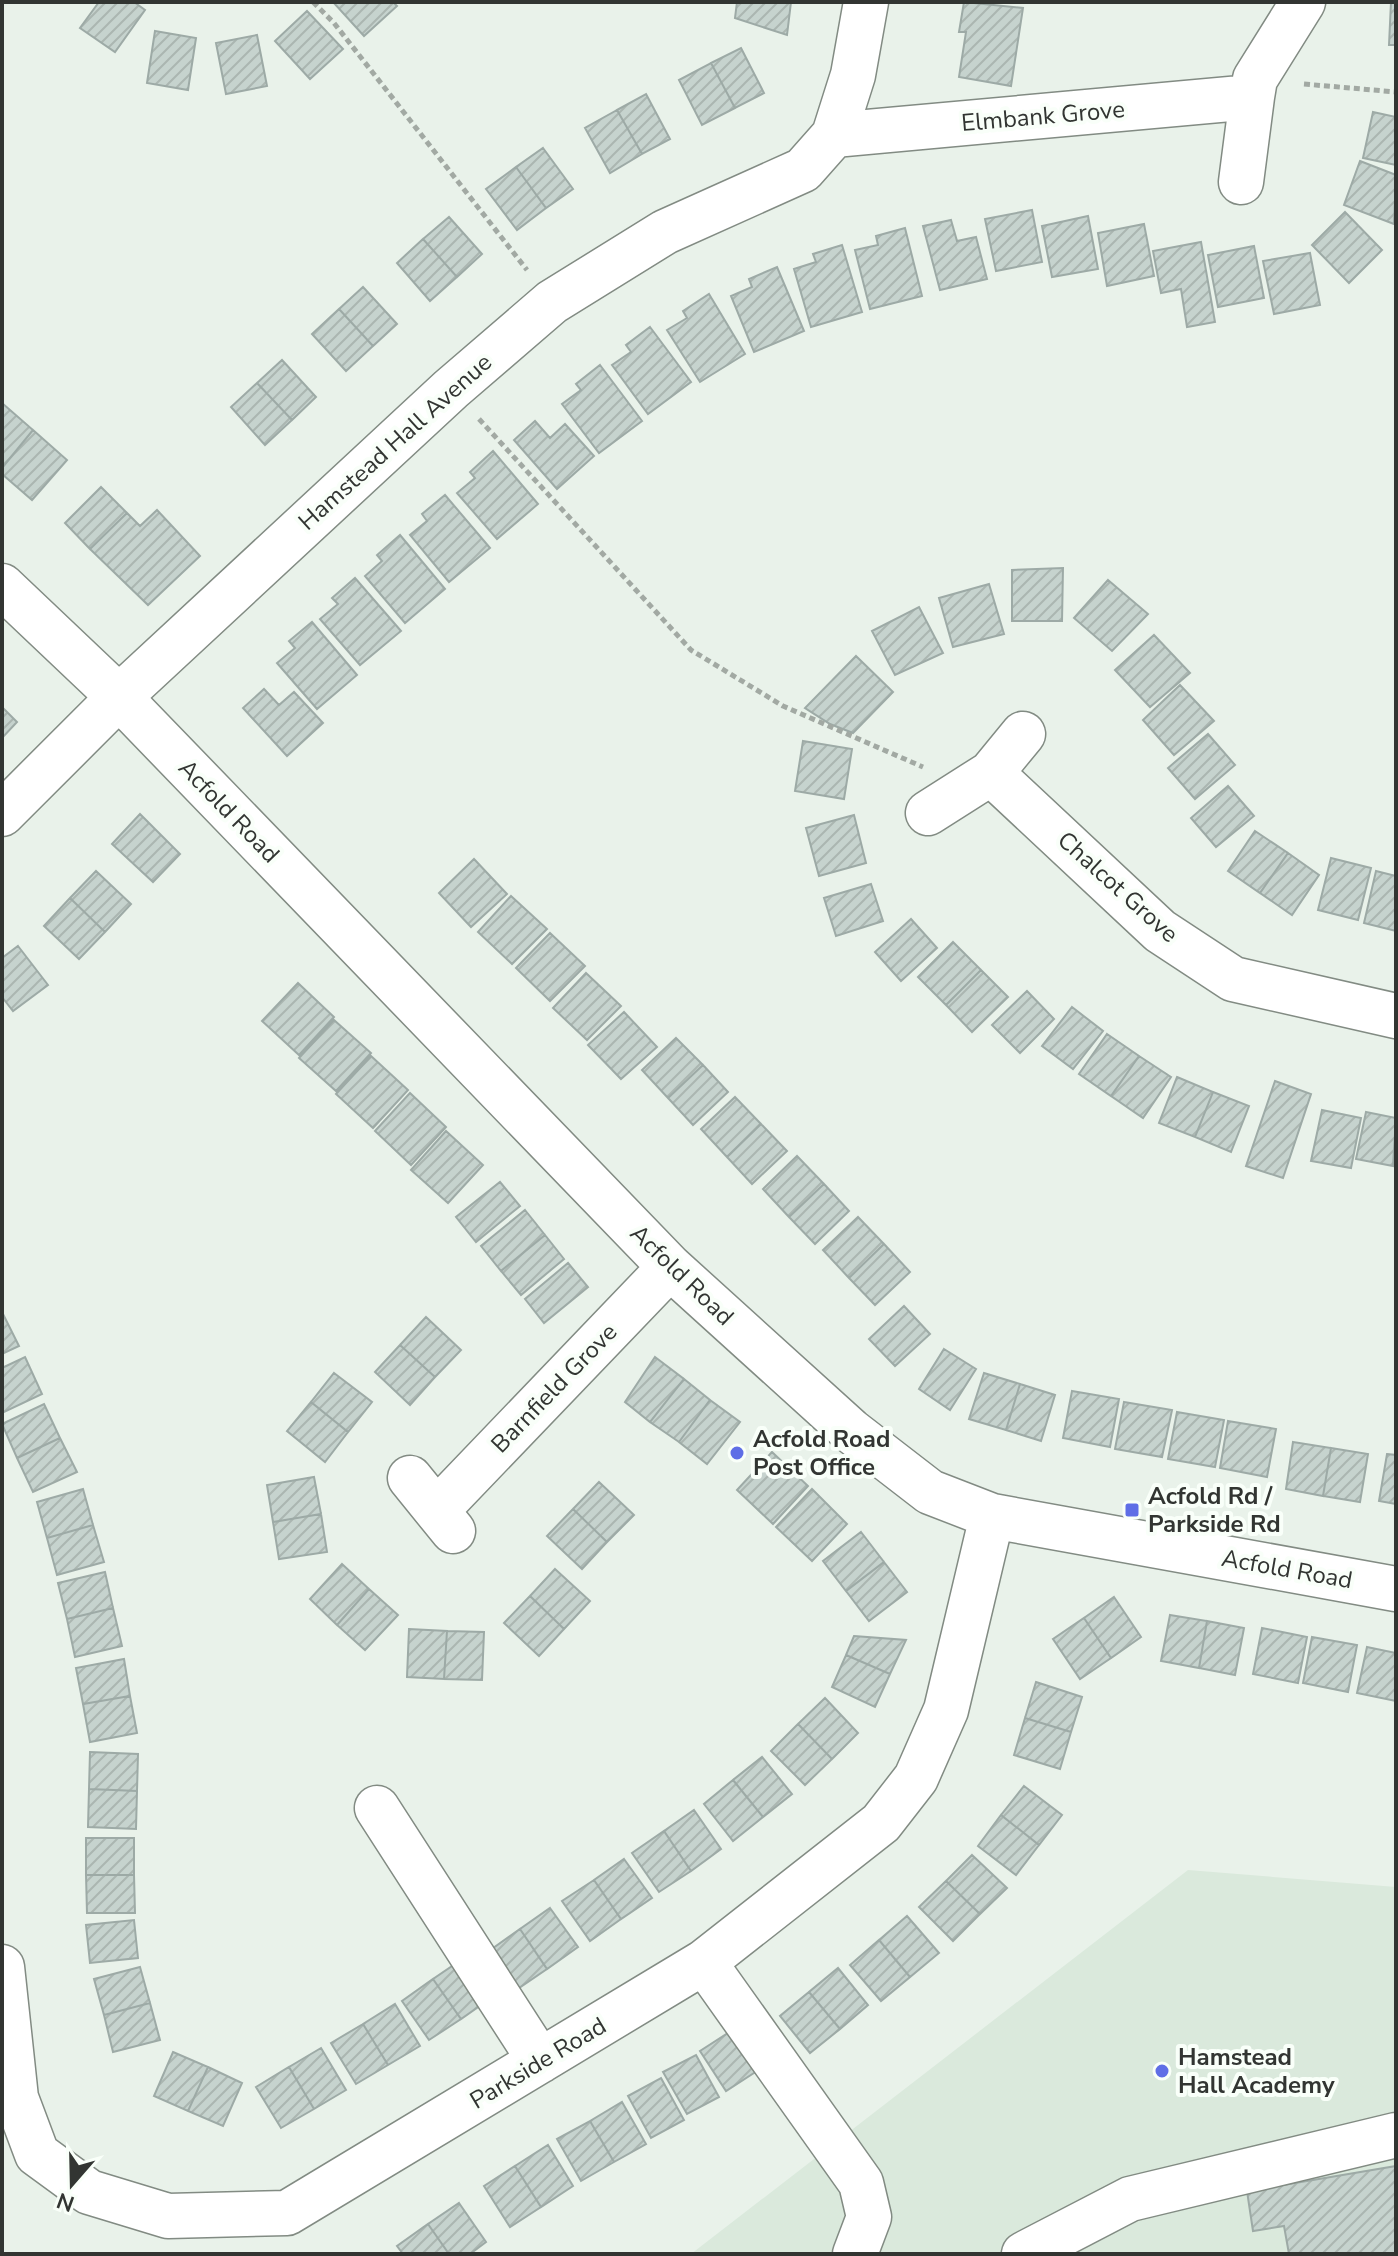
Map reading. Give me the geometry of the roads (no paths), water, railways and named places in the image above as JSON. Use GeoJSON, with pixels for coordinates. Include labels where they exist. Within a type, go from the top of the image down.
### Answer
{"type":"FeatureCollection","features":[{"type":"Feature","properties":{"kind":"street"},"geometry":{"type":"LineString","coordinates":[[834,135],[853,75],[866,2]]}},
{"type":"Feature","properties":{"kind":"street"},"geometry":{"type":"LineString","coordinates":[[1241,182],[1253,88],[1303,2]]}},
{"type":"Feature","properties":{"kind":"street","name":"Elmbank Grove"},"geometry":{"type":"LineString","coordinates":[[834,135],[1253,88]]}},
{"type":"Feature","properties":{"kind":"street","name":"Hamstead Hall Avenue"},"geometry":{"type":"LineString","coordinates":[[2,814],[119,697],[451,389],[552,302],[665,232],[803,170],[834,135]]}},
{"type":"Feature","properties":{"kind":"street","name":"Acfold Road"},"geometry":{"type":"LineString","coordinates":[[2,586],[119,697],[670,1267],[851,1431],[930,1492],[992,1516],[1396,1589]]}},
{"type":"Feature","properties":{"kind":"street"},"geometry":{"type":"LineString","coordinates":[[928,813],[980,780],[1023,734]]}},
{"type":"Feature","properties":{"kind":"street","name":"Chalcot Grove"},"geometry":{"type":"LineString","coordinates":[[980,780],[1160,931],[1233,979],[1396,1016]]}},
{"type":"Feature","properties":{"kind":"street","name":"Barnfield Grove"},"geometry":{"type":"LineString","coordinates":[[434,1506],[670,1267]]}},
{"type":"Feature","properties":{"kind":"street","name":"Parkside Road"},"geometry":{"type":"LineString","coordinates":[[2,1967],[9,2099],[37,2154],[89,2192],[168,2216],[287,2213],[704,1962],[881,1823],[916,1778],[946,1710],[992,1516]]}},
{"type":"Feature","properties":{"kind":"street"},"geometry":{"type":"LineString","coordinates":[[377,1808],[540,2061]]}},
{"type":"Feature","properties":{"kind":"street"},"geometry":{"type":"LineString","coordinates":[[704,1962],[861,2183],[869,2217],[855,2254]]}},
{"type":"Feature","properties":{"kind":"street"},"geometry":{"type":"LineString","coordinates":[[1024,2254],[1130,2199],[1396,2135]]}},
{"type":"Feature","properties":{"kind":"place","name":"Acfold Road Post Office"},"geometry":{"type":"Point","coordinates":[737,1453]}},
{"type":"Feature","properties":{"kind":"place","name":"Acfold Rd / Parkside Rd"},"geometry":{"type":"Point","coordinates":[1132,1510]}},
{"type":"Feature","properties":{"kind":"place","name":"Hamstead Hall Academy"},"geometry":{"type":"Point","coordinates":[1162,2071]}}]}
